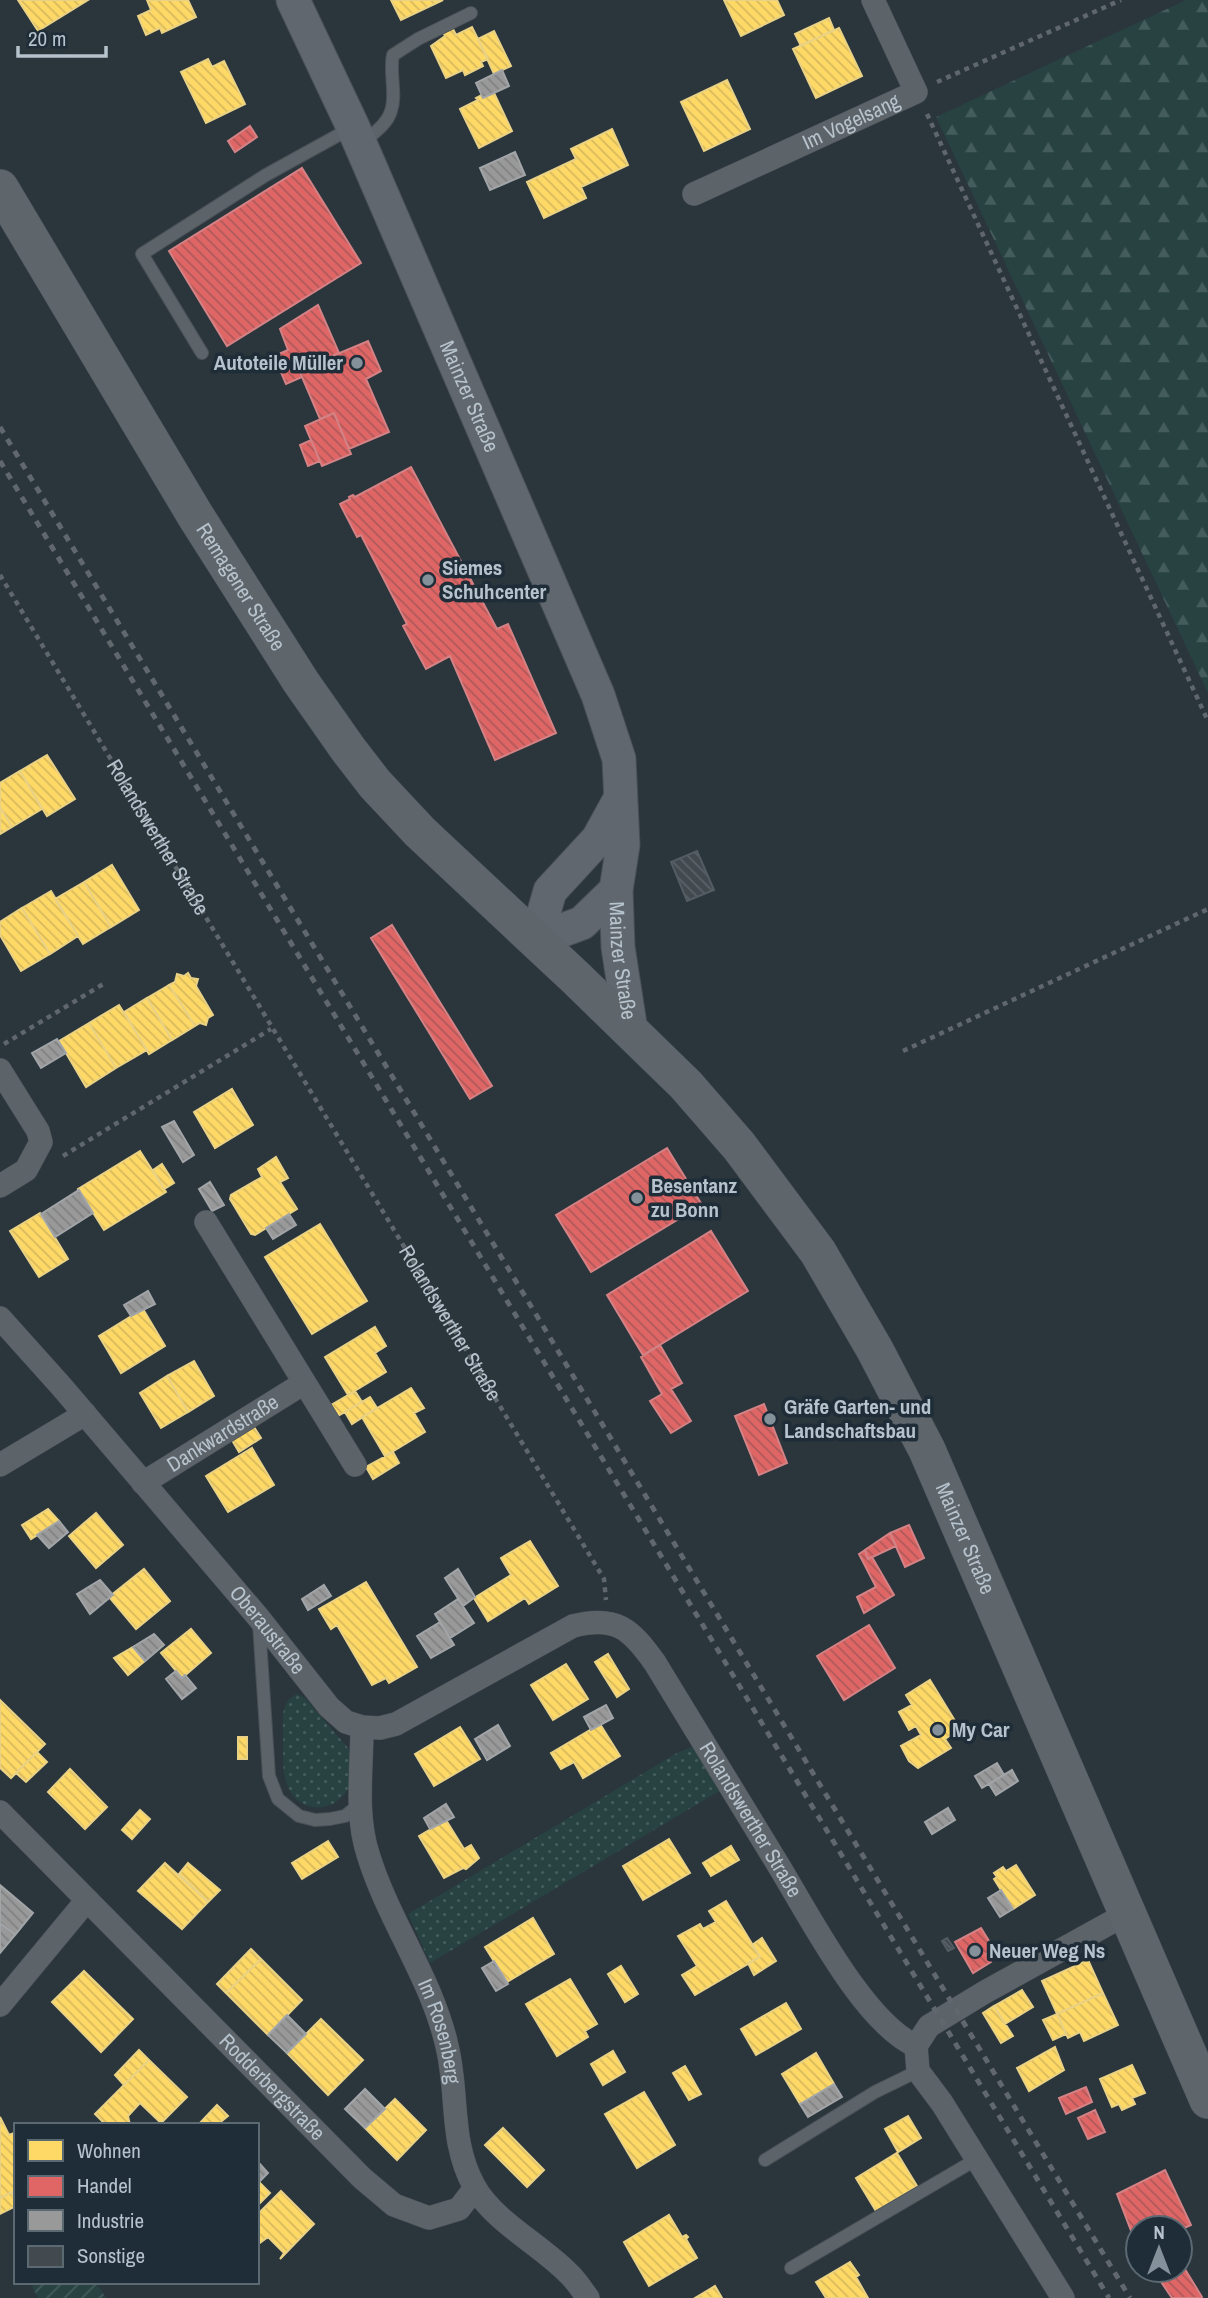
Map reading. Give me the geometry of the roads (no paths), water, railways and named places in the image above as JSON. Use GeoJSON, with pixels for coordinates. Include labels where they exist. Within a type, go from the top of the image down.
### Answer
{"type":"FeatureCollection","features":[{"type":"Feature","properties":{"kind":"main road","name":"Mainzer Straße"},"geometry":{"type":"LineString","coordinates":[[293,0],[357,136],[598,695],[618,750],[624,845],[616,890],[618,947],[631,1031]]}},
{"type":"Feature","properties":{"kind":"main road","name":"Remagener Straße"},"geometry":{"type":"LineString","coordinates":[[0,188],[195,515],[301,682],[348,749],[396,807],[536,940]]}},
{"type":"Feature","properties":{"kind":"main road"},"geometry":{"type":"LineString","coordinates":[[536,940],[550,891],[598,839],[620,799]]}},
{"type":"Feature","properties":{"kind":"main road","name":"Mainzer Straße"},"geometry":{"type":"LineString","coordinates":[[616,890],[582,923],[536,940],[686,1085],[739,1146],[818,1252],[876,1350],[927,1450],[1208,2100]]}},
{"type":"Feature","properties":{"kind":"street","name":"Im Vogelsang"},"geometry":{"type":"LineString","coordinates":[[694,194],[916,92],[873,0]]}},
{"type":"Feature","properties":{"kind":"street"},"geometry":{"type":"LineString","coordinates":[[0,1070],[38,1131],[41,1142],[26,1170],[0,1186]]}},
{"type":"Feature","properties":{"kind":"street"},"geometry":{"type":"LineString","coordinates":[[206,1222],[355,1465]]}},
{"type":"Feature","properties":{"kind":"street","name":"Oberaustraße"},"geometry":{"type":"LineString","coordinates":[[0,1318],[258,1617],[329,1707],[346,1722],[362,1727]]}},
{"type":"Feature","properties":{"kind":"street","name":"Dankwardstraße"},"geometry":{"type":"LineString","coordinates":[[143,1483],[304,1383]]}},
{"type":"Feature","properties":{"kind":"street"},"geometry":{"type":"LineString","coordinates":[[0,1465],[85,1414]]}},
{"type":"Feature","properties":{"kind":"street","name":"Rolandswerther Straße"},"geometry":{"type":"LineString","coordinates":[[362,1727],[380,1728],[396,1724],[573,1626],[593,1621],[608,1622],[624,1629],[639,1640],[655,1663],[825,1942],[866,2002],[901,2039],[916,2046]]}},
{"type":"Feature","properties":{"kind":"street","name":"Im Rosenberg"},"geometry":{"type":"LineString","coordinates":[[362,1727],[360,1804],[367,1852],[394,1919],[434,2005],[448,2047],[459,2148],[475,2188],[493,2209],[569,2273],[588,2298]]}},
{"type":"Feature","properties":{"kind":"street","name":"Rodderbergstraße"},"geometry":{"type":"LineString","coordinates":[[0,1812],[362,2178],[394,2204],[429,2218],[459,2209],[475,2188]]}},
{"type":"Feature","properties":{"kind":"street"},"geometry":{"type":"LineString","coordinates":[[0,2005],[87,1900]]}},
{"type":"Feature","properties":{"kind":"street"},"geometry":{"type":"LineString","coordinates":[[1063,2298],[942,2103],[918,2071],[916,2046],[929,2026],[1128,1913]]}},
{"type":"Feature","properties":{"kind":"lane"},"geometry":{"type":"LineString","coordinates":[[202,353],[142,254],[266,175],[384,122],[391,112],[393,55],[418,39],[471,13]]}},
{"type":"Feature","properties":{"kind":"lane"},"geometry":{"type":"LineString","coordinates":[[258,1617],[269,1776],[278,1799],[299,1816],[315,1820],[345,1816],[360,1804]]}},
{"type":"Feature","properties":{"kind":"lane"},"geometry":{"type":"LineString","coordinates":[[765,2160],[875,2092],[918,2071]]}},
{"type":"Feature","properties":{"kind":"lane"},"geometry":{"type":"LineString","coordinates":[[792,2268],[977,2159]]}},
{"type":"Feature","properties":{"kind":"railway"},"geometry":{"type":"LineString","coordinates":[[0,427],[1130,2298]]}},
{"type":"Feature","properties":{"kind":"railway"},"geometry":{"type":"LineString","coordinates":[[0,461],[1109,2298]]}},
{"type":"Feature","properties":{"kind":"place","name":"Autoteile Müller"},"geometry":{"type":"Point","coordinates":[357,363]}},
{"type":"Feature","properties":{"kind":"place","name":"Siemes Schuhcenter"},"geometry":{"type":"Point","coordinates":[428,580]}},
{"type":"Feature","properties":{"kind":"place","name":"Besentanz zu Bonn"},"geometry":{"type":"Point","coordinates":[637,1198]}},
{"type":"Feature","properties":{"kind":"place","name":"Gräfe Garten- und Landschaftsbau"},"geometry":{"type":"Point","coordinates":[770,1419]}},
{"type":"Feature","properties":{"kind":"place","name":"My Car"},"geometry":{"type":"Point","coordinates":[938,1730]}},
{"type":"Feature","properties":{"kind":"place","name":"Neuer Weg Ns"},"geometry":{"type":"Point","coordinates":[975,1951]}}]}
